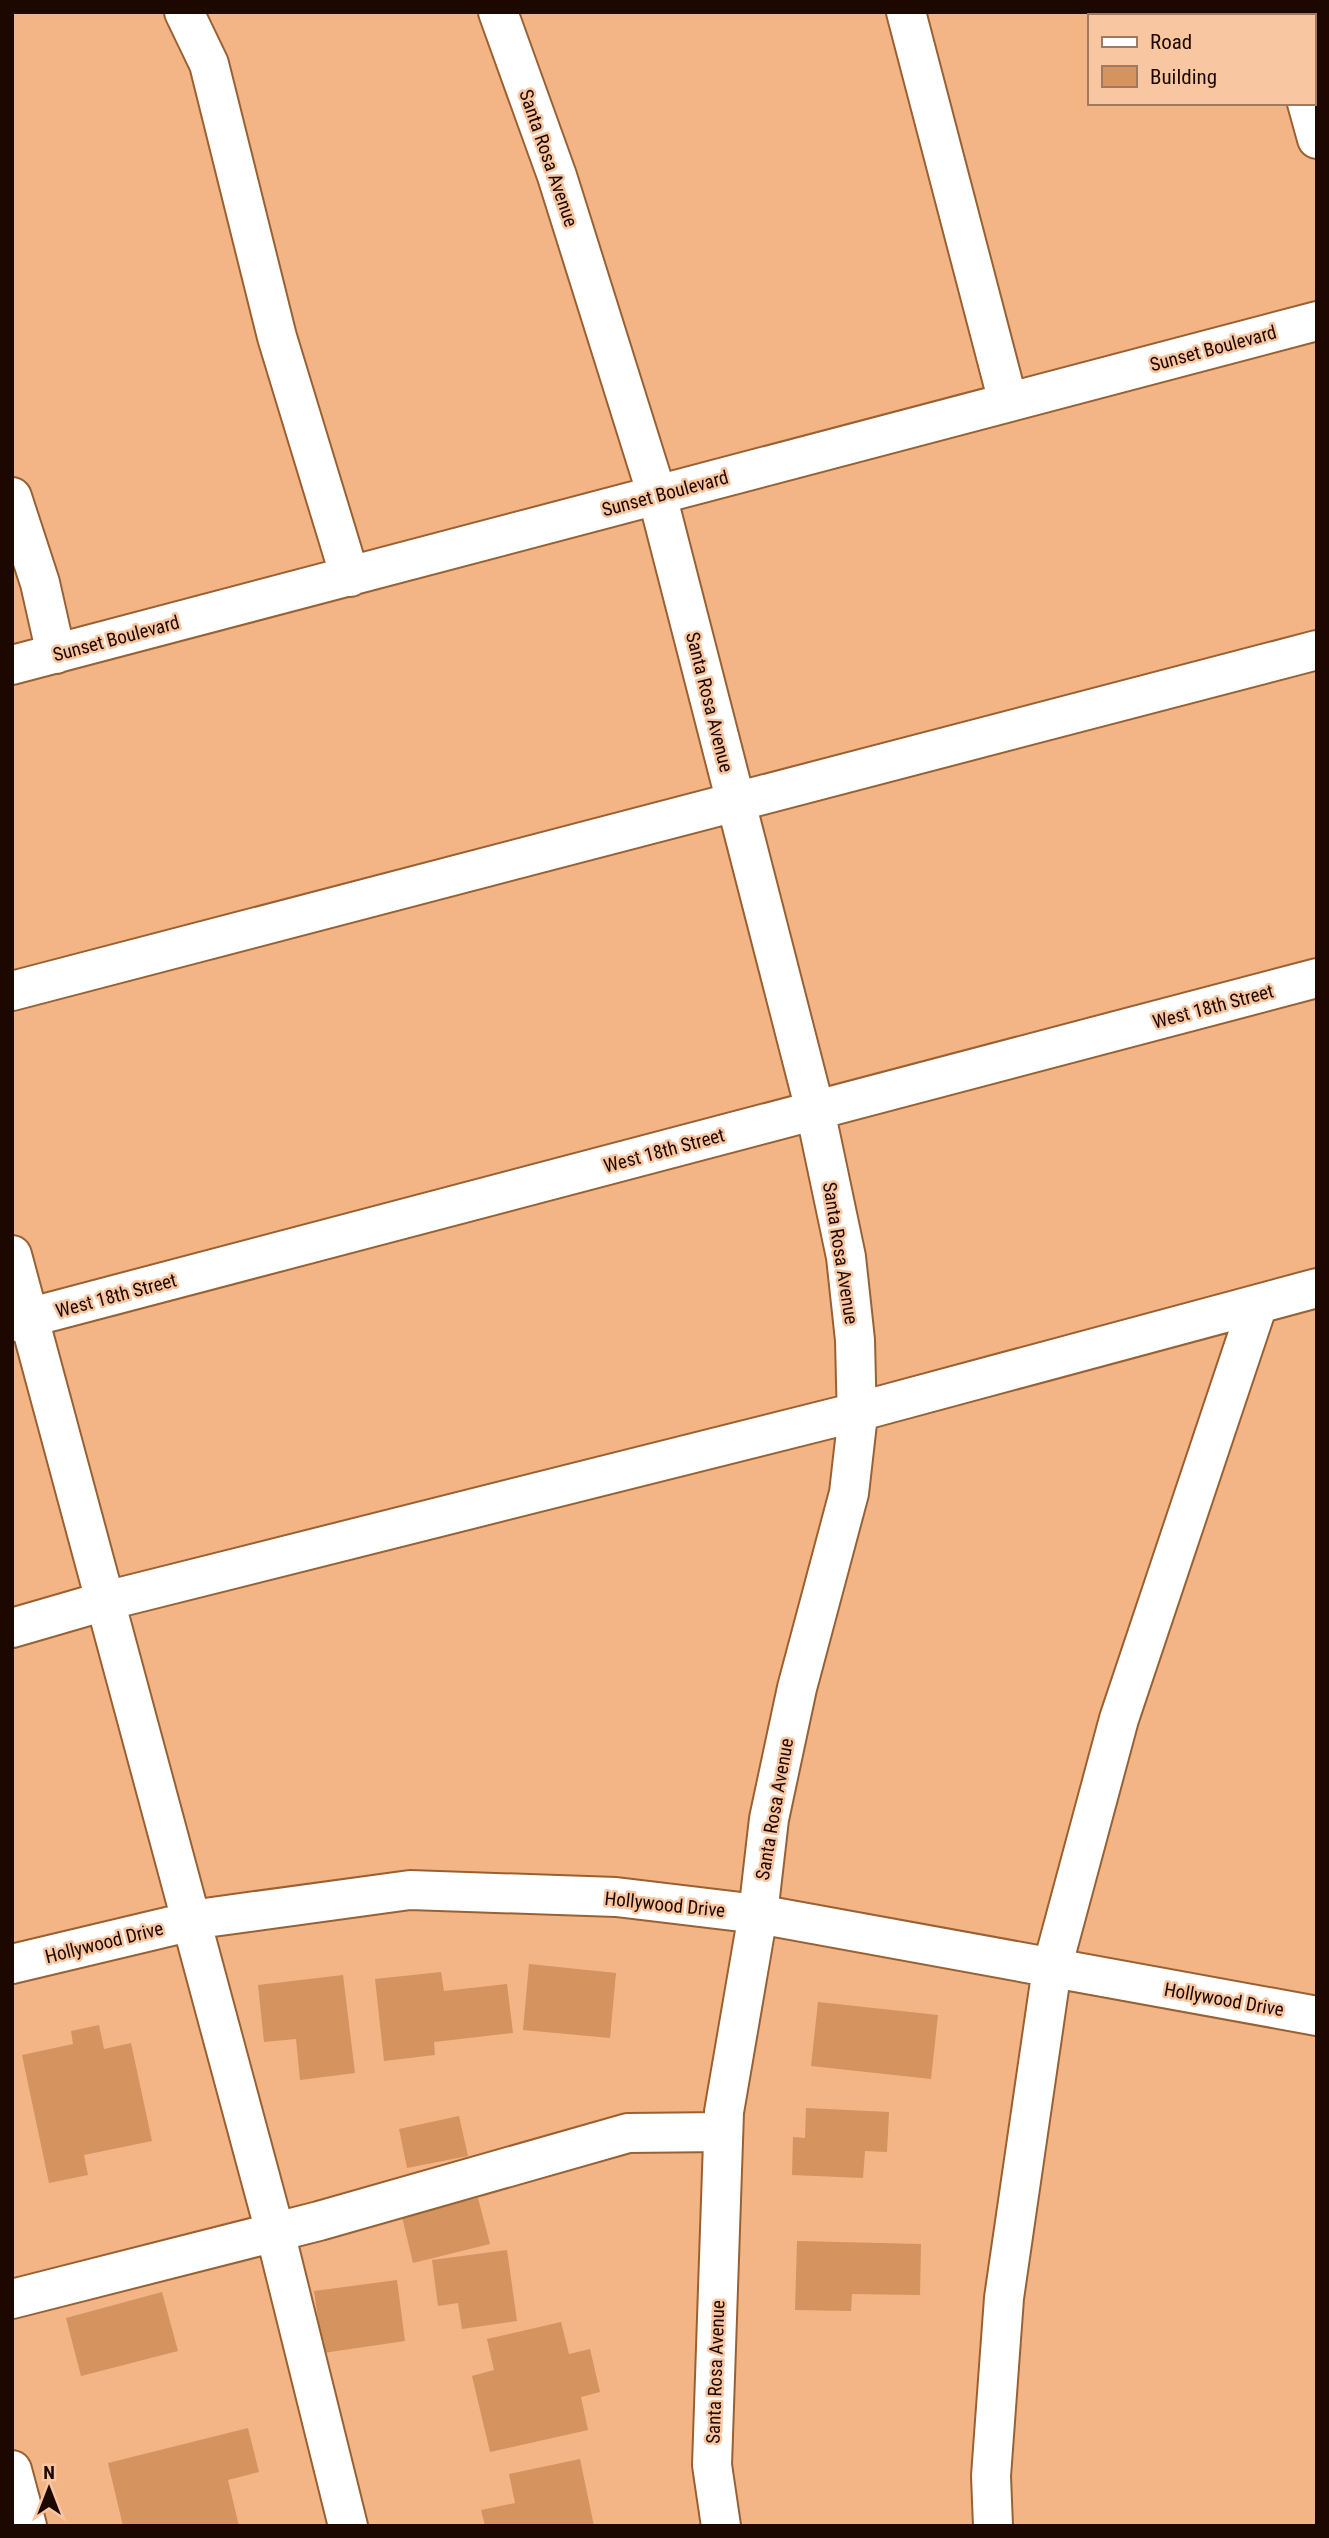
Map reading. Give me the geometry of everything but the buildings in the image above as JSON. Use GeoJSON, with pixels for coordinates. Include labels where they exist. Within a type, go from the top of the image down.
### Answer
{"type":"FeatureCollection","features":[{"type":"Feature","properties":{"kind":"street"},"geometry":{"type":"LineString","coordinates":[[184,12],[209,64],[277,337],[350,576]]}},
{"type":"Feature","properties":{"kind":"street","name":"Santa Rosa Avenue"},"geometry":{"type":"LineString","coordinates":[[498,12],[557,176],[657,495],[815,1110],[846,1257],[855,1340],[857,1412],[849,1493],[797,1688],[769,1819],[758,1914],[741,2003],[723,2132],[712,2465],[721,2526]]}},
{"type":"Feature","properties":{"kind":"street"},"geometry":{"type":"LineString","coordinates":[[906,12],[1008,402]]}},
{"type":"Feature","properties":{"kind":"street"},"geometry":{"type":"LineString","coordinates":[[1308,105],[1317,139]]}},
{"type":"Feature","properties":{"kind":"street","name":"Sunset Boulevard"},"geometry":{"type":"LineString","coordinates":[[12,665],[1317,321]]}},
{"type":"Feature","properties":{"kind":"street"},"geometry":{"type":"LineString","coordinates":[[12,497],[40,583],[56,654]]}},
{"type":"Feature","properties":{"kind":"street"},"geometry":{"type":"LineString","coordinates":[[12,991],[1317,650]]}},
{"type":"Feature","properties":{"kind":"street","name":"West 18th Street"},"geometry":{"type":"LineString","coordinates":[[20,1320],[1317,978]]}},
{"type":"Feature","properties":{"kind":"street"},"geometry":{"type":"LineString","coordinates":[[12,1255],[20,1320],[105,1601],[275,2232],[348,2526]]}},
{"type":"Feature","properties":{"kind":"street"},"geometry":{"type":"LineString","coordinates":[[12,1628],[105,1601],[857,1412],[1317,1288]]}},
{"type":"Feature","properties":{"kind":"street"},"geometry":{"type":"LineString","coordinates":[[993,2526],[992,2476],[1004,2298],[1052,1968],[1119,1719],[1258,1304]]}},
{"type":"Feature","properties":{"kind":"street","name":"Hollywood Drive"},"geometry":{"type":"LineString","coordinates":[[12,1964],[192,1921],[410,1890],[616,1897],[758,1914],[1317,2016]]}},
{"type":"Feature","properties":{"kind":"street"},"geometry":{"type":"LineString","coordinates":[[12,2299],[275,2232],[628,2133],[723,2132]]}},
{"type":"Feature","properties":{"kind":"street"},"geometry":{"type":"LineString","coordinates":[[12,2470],[27,2526]]}}]}
